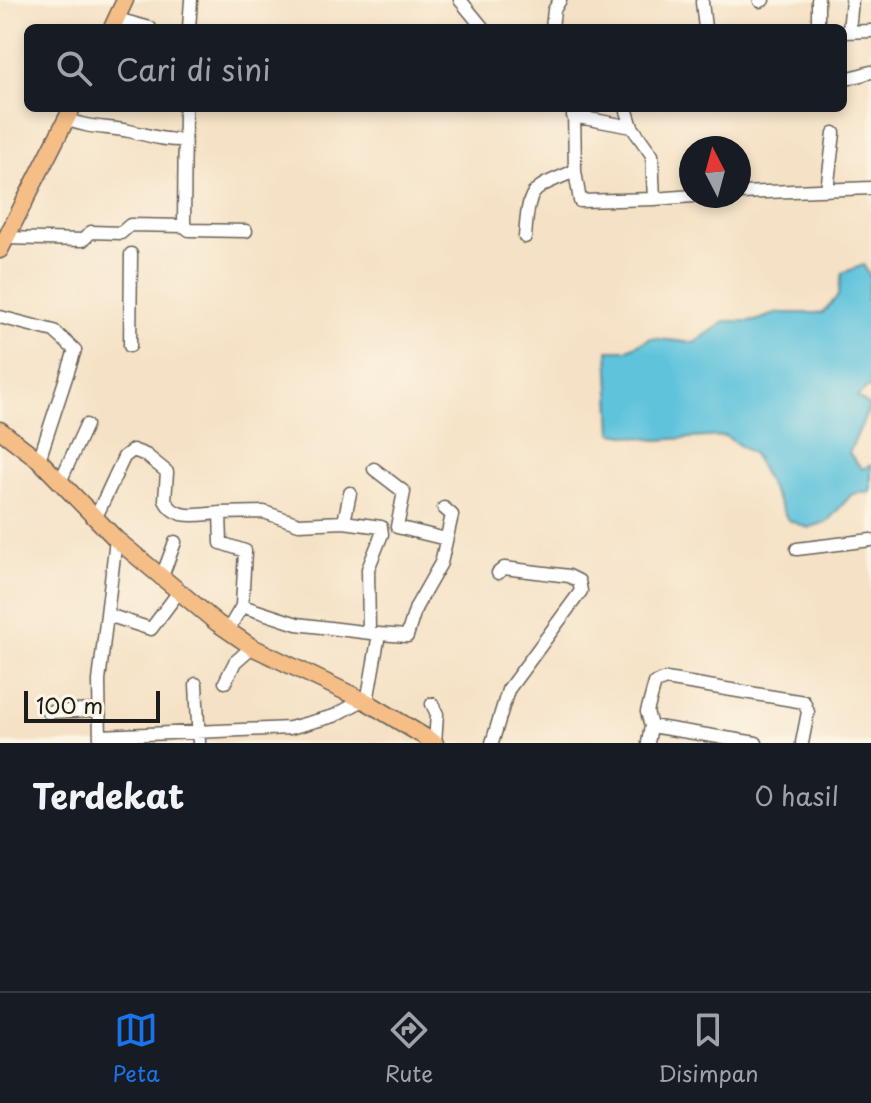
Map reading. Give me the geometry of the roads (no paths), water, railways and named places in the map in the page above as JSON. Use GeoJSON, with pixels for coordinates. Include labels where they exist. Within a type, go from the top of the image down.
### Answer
{"type":"FeatureCollection","features":[{"type":"Feature","properties":{"kind":"main road"},"geometry":{"type":"LineString","coordinates":[[115,24],[125,0]]}},
{"type":"Feature","properties":{"kind":"main road"},"geometry":{"type":"LineString","coordinates":[[4,237],[69,113]]}},
{"type":"Feature","properties":{"kind":"main road"},"geometry":{"type":"LineString","coordinates":[[0,430],[39,460],[116,539],[161,579],[252,647],[365,701],[435,743]]}},
{"type":"Feature","properties":{"kind":"street"},"geometry":{"type":"LineString","coordinates":[[189,24],[191,0]]}},
{"type":"Feature","properties":{"kind":"street"},"geometry":{"type":"LineString","coordinates":[[460,0],[480,24]]}},
{"type":"Feature","properties":{"kind":"street"},"geometry":{"type":"LineString","coordinates":[[552,24],[554,10],[560,0]]}},
{"type":"Feature","properties":{"kind":"street"},"geometry":{"type":"LineString","coordinates":[[818,0],[818,24]]}},
{"type":"Feature","properties":{"kind":"street"},"geometry":{"type":"LineString","coordinates":[[847,27],[852,0]]}},
{"type":"Feature","properties":{"kind":"street"},"geometry":{"type":"LineString","coordinates":[[702,2],[705,24]]}},
{"type":"Feature","properties":{"kind":"street"},"geometry":{"type":"LineString","coordinates":[[847,32],[871,31]]}},
{"type":"Feature","properties":{"kind":"street"},"geometry":{"type":"LineString","coordinates":[[847,79],[871,72]]}},
{"type":"Feature","properties":{"kind":"street"},"geometry":{"type":"LineString","coordinates":[[184,226],[185,112]]}},
{"type":"Feature","properties":{"kind":"street"},"geometry":{"type":"LineString","coordinates":[[632,127],[574,112],[575,171],[580,201],[679,197]]}},
{"type":"Feature","properties":{"kind":"street"},"geometry":{"type":"LineString","coordinates":[[627,112],[632,127],[652,155],[654,199]]}},
{"type":"Feature","properties":{"kind":"street"},"geometry":{"type":"LineString","coordinates":[[69,113],[89,128],[124,130],[158,140],[185,140]]}},
{"type":"Feature","properties":{"kind":"street"},"geometry":{"type":"LineString","coordinates":[[827,190],[834,133]]}},
{"type":"Feature","properties":{"kind":"street"},"geometry":{"type":"LineString","coordinates":[[525,237],[530,195],[535,189],[575,171]]}},
{"type":"Feature","properties":{"kind":"street"},"geometry":{"type":"LineString","coordinates":[[751,193],[871,188]]}},
{"type":"Feature","properties":{"kind":"street"},"geometry":{"type":"LineString","coordinates":[[4,237],[83,240],[91,232],[121,233],[130,225],[246,231]]}},
{"type":"Feature","properties":{"kind":"street"},"geometry":{"type":"LineString","coordinates":[[130,346],[131,254]]}},
{"type":"Feature","properties":{"kind":"street"},"geometry":{"type":"LineString","coordinates":[[0,317],[54,331],[75,350],[39,460]]}},
{"type":"Feature","properties":{"kind":"street"},"geometry":{"type":"LineString","coordinates":[[60,482],[86,425]]}},
{"type":"Feature","properties":{"kind":"street"},"geometry":{"type":"LineString","coordinates":[[96,517],[124,457],[133,450],[146,455],[167,472],[165,500],[172,510],[193,516],[264,512],[299,524],[344,522],[382,529],[368,569],[374,632],[365,701],[334,716],[282,727],[199,737],[100,740],[100,666],[116,539]]}},
{"type":"Feature","properties":{"kind":"street"},"geometry":{"type":"LineString","coordinates":[[374,469],[404,492],[397,527],[446,539]]}},
{"type":"Feature","properties":{"kind":"street"},"geometry":{"type":"LineString","coordinates":[[344,522],[350,493]]}},
{"type":"Feature","properties":{"kind":"street"},"geometry":{"type":"LineString","coordinates":[[242,606],[275,619],[325,629],[407,636],[416,607],[441,563],[452,515],[444,508]]}},
{"type":"Feature","properties":{"kind":"street"},"geometry":{"type":"LineString","coordinates":[[220,513],[221,543],[245,551],[242,606],[229,628]]}},
{"type":"Feature","properties":{"kind":"street"},"geometry":{"type":"LineString","coordinates":[[797,549],[871,540]]}},
{"type":"Feature","properties":{"kind":"street"},"geometry":{"type":"LineString","coordinates":[[161,579],[175,542]]}},
{"type":"Feature","properties":{"kind":"street"},"geometry":{"type":"LineString","coordinates":[[492,743],[508,690],[578,597],[581,587],[569,576],[504,568],[498,573]]}},
{"type":"Feature","properties":{"kind":"street"},"geometry":{"type":"LineString","coordinates":[[108,615],[151,629],[178,593]]}},
{"type":"Feature","properties":{"kind":"street"},"geometry":{"type":"LineString","coordinates":[[225,682],[235,662],[252,647]]}},
{"type":"Feature","properties":{"kind":"street"},"geometry":{"type":"LineString","coordinates":[[648,743],[651,726],[647,712],[655,683],[666,679],[804,702],[808,712],[802,743]]}},
{"type":"Feature","properties":{"kind":"street"},"geometry":{"type":"LineString","coordinates":[[196,684],[199,737]]}},
{"type":"Feature","properties":{"kind":"street"},"geometry":{"type":"LineString","coordinates":[[432,704],[437,714],[435,743]]}},
{"type":"Feature","properties":{"kind":"street"},"geometry":{"type":"LineString","coordinates":[[48,712],[99,710]]}},
{"type":"Feature","properties":{"kind":"street"},"geometry":{"type":"LineString","coordinates":[[651,726],[756,743]]}},
{"type":"Feature","properties":{"kind":"street"},"geometry":{"type":"LineString","coordinates":[[282,727],[283,743]]}},
{"type":"Feature","properties":{"kind":"water"},"geometry":{"type":"Polygon","coordinates":[[[864,265],[871,279],[867,300],[871,302],[871,385],[857,397],[870,406],[849,453],[862,469],[871,465],[871,492],[852,494],[827,522],[808,528],[788,520],[753,454],[725,436],[656,440],[612,433],[608,350],[626,350],[651,338],[694,343],[726,321],[755,321],[778,313],[822,313],[838,296],[842,273],[864,265]]]}}]}
